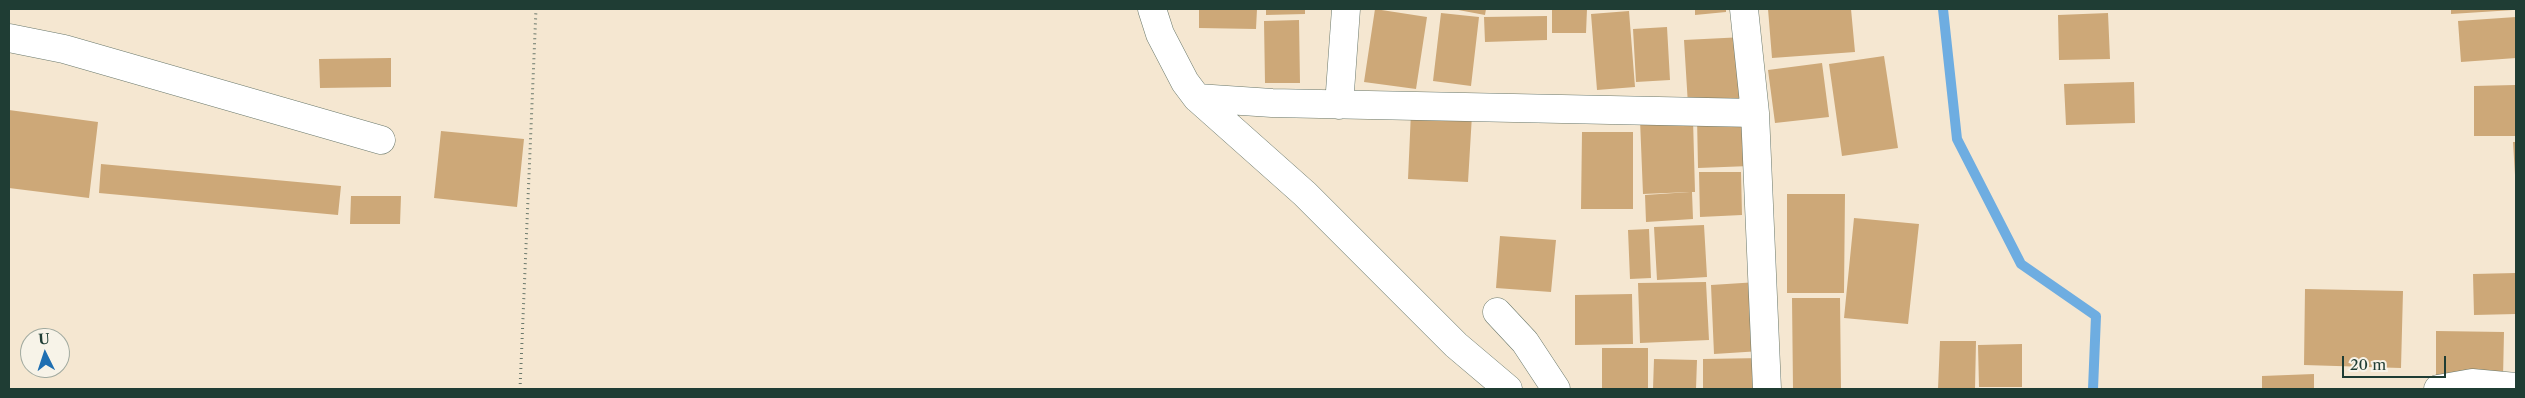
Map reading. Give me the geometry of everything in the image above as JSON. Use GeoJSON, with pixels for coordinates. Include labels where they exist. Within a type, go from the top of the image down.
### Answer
{"type":"FeatureCollection","features":[{"type":"Feature","properties":{"kind":"street"},"geometry":{"type":"LineString","coordinates":[[1152,9],[1160,34],[1185,82],[1198,98],[1305,194],[1456,345],[1508,389]]}},
{"type":"Feature","properties":{"kind":"street"},"geometry":{"type":"LineString","coordinates":[[1339,105],[1346,9]]}},
{"type":"Feature","properties":{"kind":"street"},"geometry":{"type":"LineString","coordinates":[[1744,9],[1755,113],[1767,389]]}},
{"type":"Feature","properties":{"kind":"street"},"geometry":{"type":"LineString","coordinates":[[9,38],[64,49],[381,140]]}},
{"type":"Feature","properties":{"kind":"street"},"geometry":{"type":"LineString","coordinates":[[1198,98],[1339,105],[1755,113]]}},
{"type":"Feature","properties":{"kind":"street"},"geometry":{"type":"LineString","coordinates":[[1497,312],[1526,342],[1556,389]]}},
{"type":"Feature","properties":{"kind":"street"},"geometry":{"type":"LineString","coordinates":[[2438,389],[2472,383],[2516,387]]}},
{"type":"Feature","properties":{"kind":"path"},"geometry":{"type":"LineString","coordinates":[[520,389],[536,9]]}},
{"type":"Feature","properties":{"kind":"building"},"geometry":{"type":"Polygon","coordinates":[[[1199,9],[1257,9],[1256,29],[1199,28],[1199,9]]]}},
{"type":"Feature","properties":{"kind":"building"},"geometry":{"type":"Polygon","coordinates":[[[1266,9],[1305,9],[1305,14],[1266,15],[1266,9]]]}},
{"type":"Feature","properties":{"kind":"building"},"geometry":{"type":"Polygon","coordinates":[[[1375,9],[1427,17],[1416,89],[1364,82],[1375,9]]]}},
{"type":"Feature","properties":{"kind":"building"},"geometry":{"type":"Polygon","coordinates":[[[1453,9],[1486,9],[1485,15],[1453,9]]]}},
{"type":"Feature","properties":{"kind":"building"},"geometry":{"type":"Polygon","coordinates":[[[1552,9],[1587,9],[1586,33],[1552,33],[1552,9]]]}},
{"type":"Feature","properties":{"kind":"building"},"geometry":{"type":"Polygon","coordinates":[[[1695,9],[1726,9],[1726,12],[1695,15],[1695,9]]]}},
{"type":"Feature","properties":{"kind":"building"},"geometry":{"type":"Polygon","coordinates":[[[1768,9],[1851,9],[1855,52],[1772,58],[1768,9]]]}},
{"type":"Feature","properties":{"kind":"building"},"geometry":{"type":"Polygon","coordinates":[[[2451,9],[2513,9],[2513,10],[2451,14],[2451,9]]]}},
{"type":"Feature","properties":{"kind":"building"},"geometry":{"type":"Polygon","coordinates":[[[1629,11],[1635,87],[1597,90],[1591,14],[1629,11]]]}},
{"type":"Feature","properties":{"kind":"building"},"geometry":{"type":"Polygon","coordinates":[[[1441,13],[1479,17],[1471,86],[1433,81],[1441,13]]]}},
{"type":"Feature","properties":{"kind":"building"},"geometry":{"type":"Polygon","coordinates":[[[2108,13],[2110,59],[2059,60],[2058,15],[2108,13]]]}},
{"type":"Feature","properties":{"kind":"building"},"geometry":{"type":"Polygon","coordinates":[[[1547,16],[1547,40],[1485,42],[1484,17],[1547,16]]]}},
{"type":"Feature","properties":{"kind":"building"},"geometry":{"type":"Polygon","coordinates":[[[2516,17],[2516,58],[2461,62],[2458,21],[2516,17]]]}},
{"type":"Feature","properties":{"kind":"building"},"geometry":{"type":"Polygon","coordinates":[[[1299,20],[1300,83],[1265,83],[1264,21],[1299,20]]]}},
{"type":"Feature","properties":{"kind":"building"},"geometry":{"type":"Polygon","coordinates":[[[1667,27],[1670,80],[1636,82],[1633,29],[1667,27]]]}},
{"type":"Feature","properties":{"kind":"building"},"geometry":{"type":"Polygon","coordinates":[[[1744,37],[1748,102],[1688,105],[1684,40],[1744,37]]]}},
{"type":"Feature","properties":{"kind":"building"},"geometry":{"type":"Polygon","coordinates":[[[1884,56],[1898,148],[1842,156],[1829,64],[1884,56]]]}},
{"type":"Feature","properties":{"kind":"building"},"geometry":{"type":"Polygon","coordinates":[[[391,58],[391,87],[320,88],[319,59],[391,58]]]}},
{"type":"Feature","properties":{"kind":"building"},"geometry":{"type":"Polygon","coordinates":[[[1822,63],[1829,117],[1775,123],[1768,70],[1822,63]]]}},
{"type":"Feature","properties":{"kind":"building"},"geometry":{"type":"Polygon","coordinates":[[[2134,82],[2135,123],[2066,125],[2064,84],[2134,82]]]}},
{"type":"Feature","properties":{"kind":"building"},"geometry":{"type":"Polygon","coordinates":[[[2515,85],[2515,136],[2474,136],[2474,86],[2515,85]]]}},
{"type":"Feature","properties":{"kind":"building"},"geometry":{"type":"Polygon","coordinates":[[[9,110],[98,122],[89,198],[9,188],[9,110]]]}},
{"type":"Feature","properties":{"kind":"building"},"geometry":{"type":"Polygon","coordinates":[[[1411,112],[1472,115],[1468,182],[1408,179],[1411,112]]]}},
{"type":"Feature","properties":{"kind":"building"},"geometry":{"type":"Polygon","coordinates":[[[1749,116],[1750,166],[1698,168],[1697,117],[1749,116]]]}},
{"type":"Feature","properties":{"kind":"building"},"geometry":{"type":"Polygon","coordinates":[[[1693,119],[1695,192],[1692,192],[1693,219],[1646,222],[1645,195],[1690,192],[1643,194],[1640,120],[1693,119]]]}},
{"type":"Feature","properties":{"kind":"building"},"geometry":{"type":"Polygon","coordinates":[[[441,131],[524,139],[517,207],[434,198],[441,131]]]}},
{"type":"Feature","properties":{"kind":"building"},"geometry":{"type":"Polygon","coordinates":[[[1582,132],[1633,132],[1633,209],[1581,209],[1582,132]]]}},
{"type":"Feature","properties":{"kind":"building"},"geometry":{"type":"Polygon","coordinates":[[[2513,142],[2516,142],[2516,175],[2515,175],[2513,142]]]}},
{"type":"Feature","properties":{"kind":"building"},"geometry":{"type":"Polygon","coordinates":[[[101,164],[341,186],[338,215],[99,193],[101,164]]]}},
{"type":"Feature","properties":{"kind":"building"},"geometry":{"type":"Polygon","coordinates":[[[1699,172],[1741,172],[1742,215],[1700,217],[1699,172]]]}},
{"type":"Feature","properties":{"kind":"building"},"geometry":{"type":"Polygon","coordinates":[[[1787,194],[1845,194],[1844,293],[1787,293],[1787,194]]]}},
{"type":"Feature","properties":{"kind":"building"},"geometry":{"type":"Polygon","coordinates":[[[351,196],[401,196],[400,224],[350,224],[351,196]]]}},
{"type":"Feature","properties":{"kind":"building"},"geometry":{"type":"Polygon","coordinates":[[[1854,218],[1919,224],[1908,324],[1844,318],[1854,218]]]}},
{"type":"Feature","properties":{"kind":"building"},"geometry":{"type":"Polygon","coordinates":[[[1704,225],[1707,277],[1657,280],[1654,227],[1704,225]]]}},
{"type":"Feature","properties":{"kind":"building"},"geometry":{"type":"Polygon","coordinates":[[[1649,229],[1651,278],[1630,279],[1628,230],[1649,229]]]}},
{"type":"Feature","properties":{"kind":"building"},"geometry":{"type":"Polygon","coordinates":[[[1500,236],[1556,240],[1551,292],[1496,288],[1500,236]]]}},
{"type":"Feature","properties":{"kind":"building"},"geometry":{"type":"Polygon","coordinates":[[[2516,273],[2516,314],[2474,315],[2473,274],[2516,273]]]}},
{"type":"Feature","properties":{"kind":"building"},"geometry":{"type":"Polygon","coordinates":[[[1706,282],[1709,340],[1640,343],[1638,283],[1706,282]]]}},
{"type":"Feature","properties":{"kind":"building"},"geometry":{"type":"Polygon","coordinates":[[[1758,282],[1761,351],[1714,354],[1711,285],[1758,282]]]}},
{"type":"Feature","properties":{"kind":"building"},"geometry":{"type":"Polygon","coordinates":[[[2305,289],[2403,291],[2401,368],[2304,365],[2305,289]]]}},
{"type":"Feature","properties":{"kind":"building"},"geometry":{"type":"Polygon","coordinates":[[[1632,294],[1633,344],[1575,345],[1575,295],[1632,294]]]}},
{"type":"Feature","properties":{"kind":"building"},"geometry":{"type":"Polygon","coordinates":[[[1792,298],[1840,298],[1841,389],[1793,389],[1792,298]]]}},
{"type":"Feature","properties":{"kind":"building"},"geometry":{"type":"Polygon","coordinates":[[[2436,331],[2504,332],[2503,378],[2436,377],[2436,331]]]}},
{"type":"Feature","properties":{"kind":"building"},"geometry":{"type":"Polygon","coordinates":[[[1940,341],[1976,341],[1975,389],[1938,389],[1940,341]]]}},
{"type":"Feature","properties":{"kind":"building"},"geometry":{"type":"Polygon","coordinates":[[[2022,344],[2022,387],[1979,387],[1978,345],[2022,344]]]}},
{"type":"Feature","properties":{"kind":"building"},"geometry":{"type":"Polygon","coordinates":[[[1602,348],[1648,348],[1648,389],[1602,389],[1602,348]]]}},
{"type":"Feature","properties":{"kind":"building"},"geometry":{"type":"Polygon","coordinates":[[[1763,358],[1763,389],[1703,389],[1703,359],[1763,358]]]}},
{"type":"Feature","properties":{"kind":"building"},"geometry":{"type":"Polygon","coordinates":[[[1654,359],[1697,360],[1696,389],[1653,389],[1654,359]]]}},
{"type":"Feature","properties":{"kind":"building"},"geometry":{"type":"Polygon","coordinates":[[[2314,374],[2314,389],[2262,389],[2262,376],[2314,374]]]}},
{"type":"Feature","properties":{"kind":"waterway"},"geometry":{"type":"LineString","coordinates":[[1943,9],[1957,139],[2021,264],[2096,316],[2093,389]]}}]}
